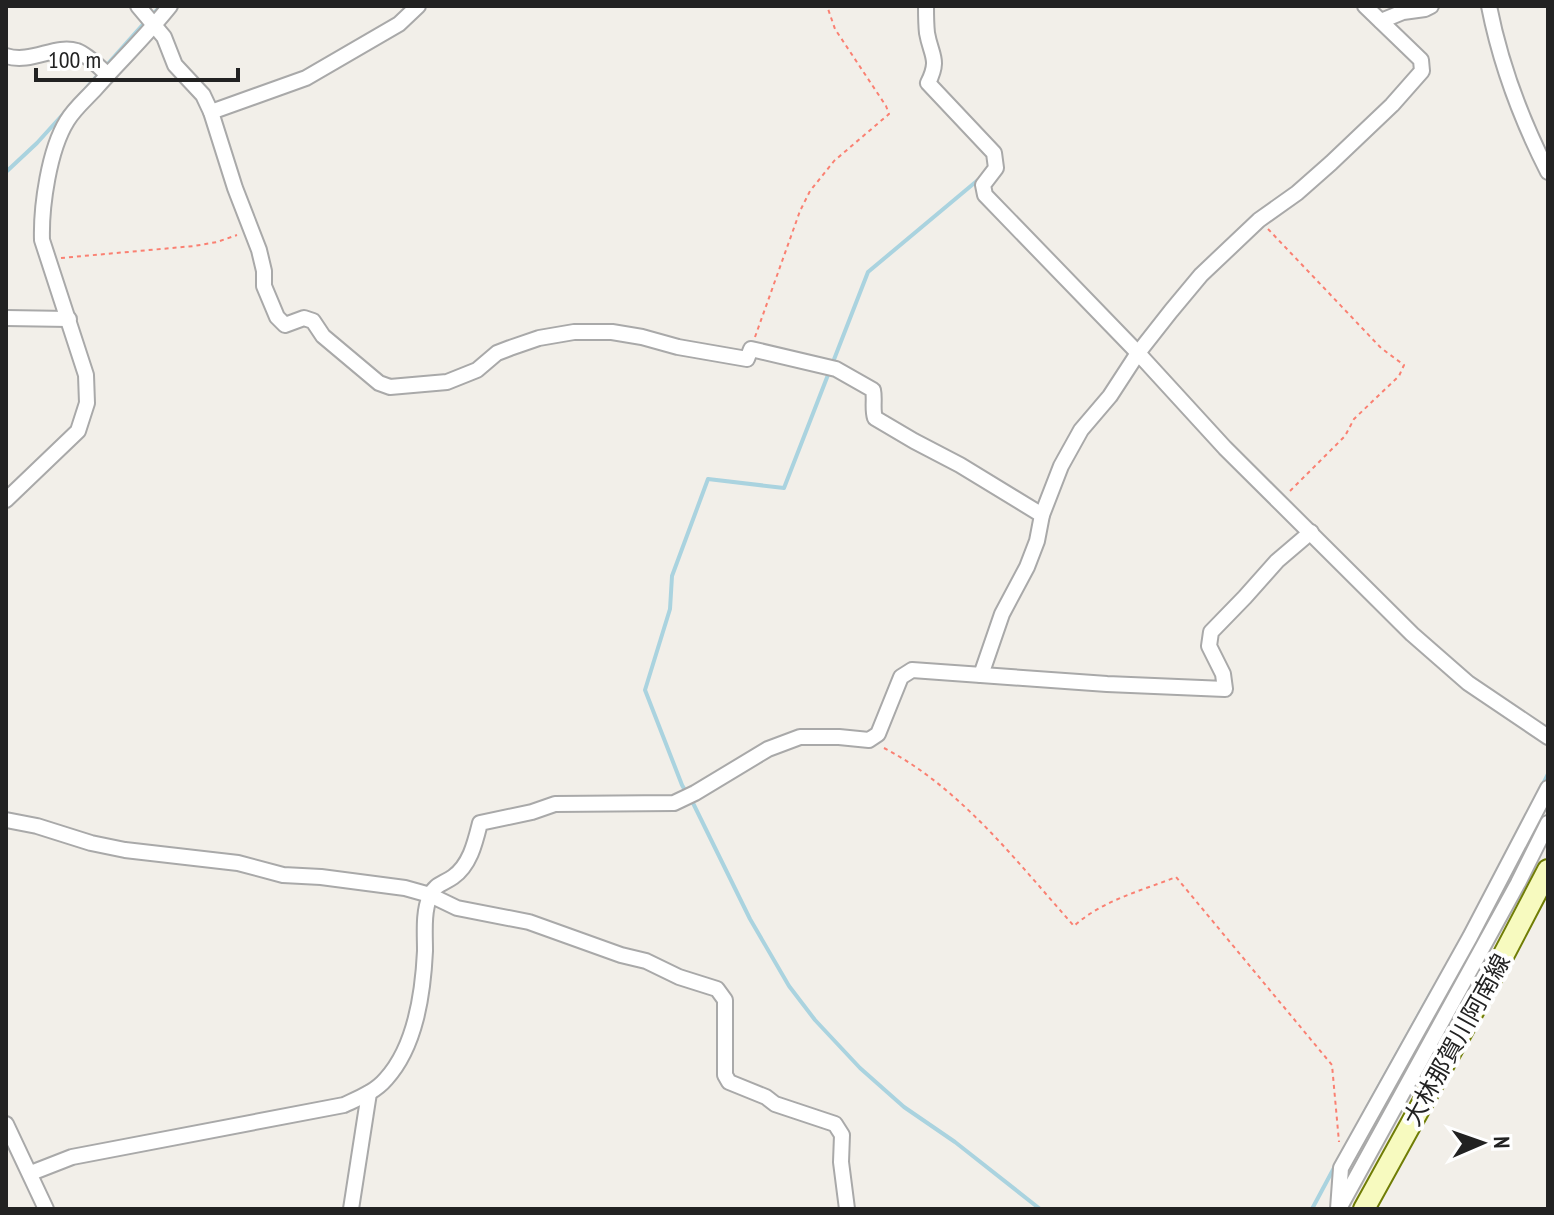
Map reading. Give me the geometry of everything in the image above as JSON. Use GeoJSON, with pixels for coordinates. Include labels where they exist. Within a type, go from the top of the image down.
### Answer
{"type":"FeatureCollection","features":[{"type":"Feature","properties":{"kind":"main road","name":"大林那賀川阿南線"},"geometry":{"type":"LineString","coordinates":[[1364,1209],[1548,870]]}},
{"type":"Feature","properties":{"kind":"street"},"geometry":{"type":"LineString","coordinates":[[6,500],[78,431],[87,403],[86,375],[42,240],[41,222],[58,137],[69,117],[147,17],[170,6]]}},
{"type":"Feature","properties":{"kind":"street"},"geometry":{"type":"LineString","coordinates":[[211,112],[306,78],[399,24],[418,6]]}},
{"type":"Feature","properties":{"kind":"street"},"geometry":{"type":"LineString","coordinates":[[926,6],[927,36],[935,63],[928,83],[994,153],[996,168],[983,185],[985,195],[1225,448],[1412,634],[1468,683],[1548,737]]}},
{"type":"Feature","properties":{"kind":"street"},"geometry":{"type":"LineString","coordinates":[[981,675],[1002,614],[1037,541],[1042,515],[1061,466],[1081,430],[1201,275],[1259,220],[1297,193],[1331,163],[1392,105],[1422,71],[1421,60],[1365,6]]}},
{"type":"Feature","properties":{"kind":"street"},"geometry":{"type":"LineString","coordinates":[[1381,21],[1431,6]]}},
{"type":"Feature","properties":{"kind":"street"},"geometry":{"type":"LineString","coordinates":[[1489,6],[1500,51],[1537,152],[1548,172]]}},
{"type":"Feature","properties":{"kind":"street"},"geometry":{"type":"LineString","coordinates":[[147,17],[164,37],[175,65],[203,95],[211,112],[259,250],[264,286],[277,317],[285,325],[304,318],[313,321],[323,336],[379,383],[390,387],[447,382],[477,370],[497,353],[539,338],[574,332],[612,332],[747,359],[751,349],[827,366],[855,379],[873,390],[875,418],[1042,515]]}},
{"type":"Feature","properties":{"kind":"street"},"geometry":{"type":"LineString","coordinates":[[6,56],[16,59],[62,49],[78,51],[104,71]]}},
{"type":"Feature","properties":{"kind":"street"},"geometry":{"type":"LineString","coordinates":[[6,318],[69,319]]}},
{"type":"Feature","properties":{"kind":"street"},"geometry":{"type":"LineString","coordinates":[[31,1173],[72,1157],[344,1105],[369,1093],[387,1079],[404,1053],[416,1021],[430,895],[435,886],[453,877],[468,862],[480,823],[555,804],[674,803],[768,749],[800,737],[869,740],[878,734],[901,677],[912,670],[1225,689],[1223,674],[1209,646],[1211,632],[1277,561],[1311,532]]}},
{"type":"Feature","properties":{"kind":"street"},"geometry":{"type":"LineString","coordinates":[[1339,1209],[1341,1168],[1470,937],[1548,788]]}},
{"type":"Feature","properties":{"kind":"street"},"geometry":{"type":"LineString","coordinates":[[6,820],[125,850],[238,863],[283,875],[405,888],[430,895],[457,908],[529,922],[646,961],[679,977],[717,989],[725,1000],[725,1075],[729,1082],[766,1097],[775,1104],[835,1124],[842,1135],[842,1181],[847,1209]]}},
{"type":"Feature","properties":{"kind":"street"},"geometry":{"type":"LineString","coordinates":[[1339,1209],[1548,823]]}},
{"type":"Feature","properties":{"kind":"street"},"geometry":{"type":"LineString","coordinates":[[351,1209],[369,1093]]}},
{"type":"Feature","properties":{"kind":"street"},"geometry":{"type":"LineString","coordinates":[[6,1124],[46,1209]]}},
{"type":"Feature","properties":{"kind":"path"},"geometry":{"type":"LineString","coordinates":[[751,349],[760,318],[810,191],[834,161],[889,114],[835,29],[827,6]]}},
{"type":"Feature","properties":{"kind":"path"},"geometry":{"type":"LineString","coordinates":[[1259,220],[1381,348],[1404,365],[1399,376],[1354,419],[1345,436],[1280,501]]}},
{"type":"Feature","properties":{"kind":"path"},"geometry":{"type":"LineString","coordinates":[[48,260],[194,246],[234,236],[251,228]]}},
{"type":"Feature","properties":{"kind":"path"},"geometry":{"type":"LineString","coordinates":[[869,740],[904,758],[957,800],[1074,926],[1122,895],[1176,877],[1332,1065],[1341,1168]]}},
{"type":"Feature","properties":{"kind":"waterway"},"geometry":{"type":"LineString","coordinates":[[152,15],[161,6]]}},
{"type":"Feature","properties":{"kind":"waterway"},"geometry":{"type":"LineString","coordinates":[[80,95],[146,21]]}},
{"type":"Feature","properties":{"kind":"waterway"},"geometry":{"type":"LineString","coordinates":[[6,172],[66,111]]}},
{"type":"Feature","properties":{"kind":"waterway"},"geometry":{"type":"LineString","coordinates":[[686,792],[645,690],[670,609],[672,576],[708,479],[784,488],[868,272],[978,180]]}},
{"type":"Feature","properties":{"kind":"waterway"},"geometry":{"type":"LineString","coordinates":[[1542,786],[1548,774]]}},
{"type":"Feature","properties":{"kind":"waterway"},"geometry":{"type":"LineString","coordinates":[[691,799],[750,919],[789,986],[815,1020],[860,1068],[904,1107],[955,1142],[1040,1209]]}},
{"type":"Feature","properties":{"kind":"waterway"},"geometry":{"type":"LineString","coordinates":[[1364,1113],[1432,991]]}},
{"type":"Feature","properties":{"kind":"waterway"},"geometry":{"type":"LineString","coordinates":[[1312,1209],[1335,1166]]}}]}
